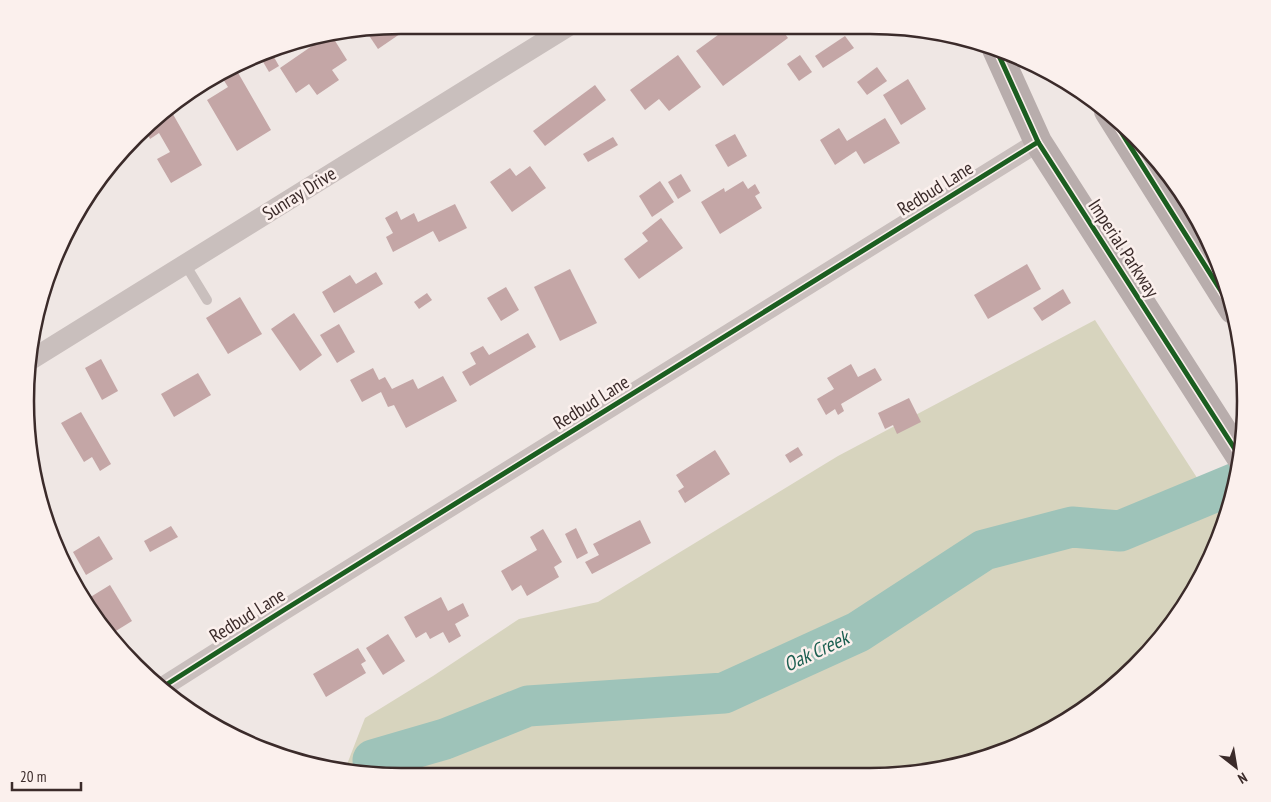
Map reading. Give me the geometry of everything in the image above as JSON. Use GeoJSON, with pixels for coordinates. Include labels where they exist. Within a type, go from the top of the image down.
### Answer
{"type":"FeatureCollection","features":[{"type":"Feature","properties":{"kind":"main road","name":"Imperial Parkway"},"geometry":{"type":"LineString","coordinates":[[1000,58],[1038,142],[1234,448]]}},
{"type":"Feature","properties":{"kind":"main road"},"geometry":{"type":"LineString","coordinates":[[1123,135],[1220,289]]}},
{"type":"Feature","properties":{"kind":"street","name":"Sunray Drive"},"geometry":{"type":"LineString","coordinates":[[37,356],[556,34]]}},
{"type":"Feature","properties":{"kind":"street","name":"Redbud Lane"},"geometry":{"type":"LineString","coordinates":[[167,684],[1038,142]]}},
{"type":"Feature","properties":{"kind":"lane"},"geometry":{"type":"LineString","coordinates":[[185,264],[207,300]]}},
{"type":"Feature","properties":{"kind":"shaded area"},"geometry":{"type":"Polygon","coordinates":[[[1095,320],[1220,513],[1209,542],[1188,585],[1161,625],[1130,661],[1094,692],[1054,719],[1011,740],[965,756],[918,765],[870,768],[401,768],[347,764],[365,718],[519,619],[598,602],[838,456],[1095,320]]]}},
{"type":"Feature","properties":{"kind":"building"},"geometry":{"type":"Polygon","coordinates":[[[400,34],[378,49],[369,36],[400,34]]]}},
{"type":"Feature","properties":{"kind":"building"},"geometry":{"type":"Polygon","coordinates":[[[719,34],[785,34],[788,38],[723,86],[696,51],[719,34]]]}},
{"type":"Feature","properties":{"kind":"building"},"geometry":{"type":"Polygon","coordinates":[[[845,36],[854,48],[823,68],[815,56],[845,36]]]}},
{"type":"Feature","properties":{"kind":"building"},"geometry":{"type":"Polygon","coordinates":[[[335,40],[347,60],[332,70],[339,80],[317,95],[309,84],[296,93],[280,68],[315,44],[335,40]]]}},
{"type":"Feature","properties":{"kind":"building"},"geometry":{"type":"Polygon","coordinates":[[[678,55],[701,87],[669,111],[659,99],[645,110],[630,90],[678,55]]]}},
{"type":"Feature","properties":{"kind":"building"},"geometry":{"type":"Polygon","coordinates":[[[800,55],[812,72],[799,81],[787,64],[800,55]]]}},
{"type":"Feature","properties":{"kind":"building"},"geometry":{"type":"Polygon","coordinates":[[[274,57],[279,66],[269,72],[263,61],[274,57]]]}},
{"type":"Feature","properties":{"kind":"building"},"geometry":{"type":"Polygon","coordinates":[[[877,67],[887,81],[867,95],[857,82],[877,67]]]}},
{"type":"Feature","properties":{"kind":"building"},"geometry":{"type":"Polygon","coordinates":[[[238,73],[271,130],[237,151],[207,100],[228,87],[223,80],[238,73]]]}},
{"type":"Feature","properties":{"kind":"building"},"geometry":{"type":"Polygon","coordinates":[[[908,79],[926,109],[901,125],[883,95],[908,79]]]}},
{"type":"Feature","properties":{"kind":"building"},"geometry":{"type":"Polygon","coordinates":[[[595,85],[606,100],[545,146],[533,131],[595,85]]]}},
{"type":"Feature","properties":{"kind":"building"},"geometry":{"type":"Polygon","coordinates":[[[173,114],[202,165],[171,183],[157,159],[170,152],[159,133],[150,139],[148,135],[173,114]]]}},
{"type":"Feature","properties":{"kind":"building"},"geometry":{"type":"Polygon","coordinates":[[[885,118],[900,143],[864,164],[856,151],[835,165],[820,140],[839,128],[847,141],[885,118]]]}},
{"type":"Feature","properties":{"kind":"building"},"geometry":{"type":"Polygon","coordinates":[[[735,134],[747,156],[728,167],[715,145],[735,134]]]}},
{"type":"Feature","properties":{"kind":"building"},"geometry":{"type":"Polygon","coordinates":[[[613,137],[618,145],[588,162],[583,154],[613,137]]]}},
{"type":"Feature","properties":{"kind":"building"},"geometry":{"type":"Polygon","coordinates":[[[530,166],[546,188],[512,212],[490,182],[510,168],[516,176],[530,166]]]}},
{"type":"Feature","properties":{"kind":"building"},"geometry":{"type":"Polygon","coordinates":[[[681,174],[691,191],[678,199],[668,182],[681,174]]]}},
{"type":"Feature","properties":{"kind":"building"},"geometry":{"type":"Polygon","coordinates":[[[660,181],[674,202],[652,217],[639,196],[660,181]]]}},
{"type":"Feature","properties":{"kind":"building"},"geometry":{"type":"Polygon","coordinates":[[[743,181],[748,189],[755,184],[760,193],[755,196],[762,208],[720,234],[701,202],[724,188],[725,192],[743,181]]]}},
{"type":"Feature","properties":{"kind":"building"},"geometry":{"type":"Polygon","coordinates":[[[455,204],[467,228],[439,242],[433,231],[393,252],[386,237],[393,233],[385,218],[397,211],[401,220],[414,213],[418,222],[455,204]]]}},
{"type":"Feature","properties":{"kind":"building"},"geometry":{"type":"Polygon","coordinates":[[[661,218],[683,248],[639,279],[624,259],[648,241],[642,233],[661,218]]]}},
{"type":"Feature","properties":{"kind":"building"},"geometry":{"type":"Polygon","coordinates":[[[1027,264],[1041,289],[988,319],[974,295],[1027,264]]]}},
{"type":"Feature","properties":{"kind":"building"},"geometry":{"type":"Polygon","coordinates":[[[570,269],[597,323],[560,341],[534,287],[570,269]]]}},
{"type":"Feature","properties":{"kind":"building"},"geometry":{"type":"Polygon","coordinates":[[[376,272],[383,284],[334,313],[322,292],[350,275],[356,284],[376,272]]]}},
{"type":"Feature","properties":{"kind":"building"},"geometry":{"type":"Polygon","coordinates":[[[506,287],[519,310],[501,321],[487,298],[506,287]]]}},
{"type":"Feature","properties":{"kind":"building"},"geometry":{"type":"Polygon","coordinates":[[[1063,289],[1071,303],[1042,321],[1033,308],[1063,289]]]}},
{"type":"Feature","properties":{"kind":"building"},"geometry":{"type":"Polygon","coordinates":[[[427,293],[432,300],[419,309],[414,302],[427,293]]]}},
{"type":"Feature","properties":{"kind":"building"},"geometry":{"type":"Polygon","coordinates":[[[240,297],[262,334],[228,354],[206,318],[240,297]]]}},
{"type":"Feature","properties":{"kind":"building"},"geometry":{"type":"Polygon","coordinates":[[[294,313],[322,355],[300,371],[271,329],[294,313]]]}},
{"type":"Feature","properties":{"kind":"building"},"geometry":{"type":"Polygon","coordinates":[[[339,324],[355,352],[337,363],[320,335],[339,324]]]}},
{"type":"Feature","properties":{"kind":"building"},"geometry":{"type":"Polygon","coordinates":[[[528,333],[536,347],[470,386],[462,372],[476,364],[470,353],[483,346],[489,355],[528,333]]]}},
{"type":"Feature","properties":{"kind":"building"},"geometry":{"type":"Polygon","coordinates":[[[101,359],[118,391],[102,400],[85,368],[101,359]]]}},
{"type":"Feature","properties":{"kind":"building"},"geometry":{"type":"Polygon","coordinates":[[[851,364],[858,377],[875,368],[882,380],[841,404],[844,411],[838,415],[835,409],[826,415],[817,399],[834,389],[827,378],[851,364]]]}},
{"type":"Feature","properties":{"kind":"building"},"geometry":{"type":"Polygon","coordinates":[[[373,368],[379,380],[385,377],[392,389],[413,379],[418,389],[443,376],[457,401],[406,428],[394,405],[388,407],[381,392],[362,402],[350,380],[373,368]]]}},
{"type":"Feature","properties":{"kind":"building"},"geometry":{"type":"Polygon","coordinates":[[[198,373],[211,395],[174,417],[161,394],[198,373]]]}},
{"type":"Feature","properties":{"kind":"building"},"geometry":{"type":"Polygon","coordinates":[[[909,398],[921,422],[897,434],[893,425],[885,429],[878,413],[909,398]]]}},
{"type":"Feature","properties":{"kind":"building"},"geometry":{"type":"Polygon","coordinates":[[[81,412],[111,464],[100,471],[92,457],[84,462],[61,423],[81,412]]]}},
{"type":"Feature","properties":{"kind":"building"},"geometry":{"type":"Polygon","coordinates":[[[798,447],[803,455],[790,463],[785,455],[798,447]]]}},
{"type":"Feature","properties":{"kind":"building"},"geometry":{"type":"Polygon","coordinates":[[[715,450],[730,474],[685,503],[678,491],[684,487],[676,475],[715,450]]]}},
{"type":"Feature","properties":{"kind":"building"},"geometry":{"type":"Polygon","coordinates":[[[640,520],[651,543],[592,574],[585,562],[599,555],[593,544],[640,520]]]}},
{"type":"Feature","properties":{"kind":"building"},"geometry":{"type":"Polygon","coordinates":[[[171,526],[178,537],[150,552],[144,541],[171,526]]]}},
{"type":"Feature","properties":{"kind":"building"},"geometry":{"type":"Polygon","coordinates":[[[576,528],[588,553],[577,559],[565,534],[576,528]]]}},
{"type":"Feature","properties":{"kind":"building"},"geometry":{"type":"Polygon","coordinates":[[[543,529],[562,562],[554,567],[559,577],[527,596],[521,585],[512,591],[501,571],[537,550],[530,537],[543,529]]]}},
{"type":"Feature","properties":{"kind":"building"},"geometry":{"type":"Polygon","coordinates":[[[99,536],[113,559],[86,575],[73,552],[99,536]]]}},
{"type":"Feature","properties":{"kind":"building"},"geometry":{"type":"Polygon","coordinates":[[[110,585],[132,621],[115,631],[91,597],[110,585]]]}},
{"type":"Feature","properties":{"kind":"building"},"geometry":{"type":"Polygon","coordinates":[[[441,597],[448,611],[463,603],[469,616],[455,624],[461,636],[449,643],[443,632],[430,639],[426,632],[416,638],[404,617],[441,597]]]}},
{"type":"Feature","properties":{"kind":"building"},"geometry":{"type":"Polygon","coordinates":[[[388,634],[405,661],[383,675],[366,648],[388,634]]]}},
{"type":"Feature","properties":{"kind":"building"},"geometry":{"type":"Polygon","coordinates":[[[358,648],[366,661],[361,664],[366,673],[326,697],[313,674],[358,648]]]}},
{"type":"Feature","properties":{"kind":"waterway","name":"Oak Creek"},"geometry":{"type":"LineString","coordinates":[[373,760],[445,739],[528,706],[724,693],[858,632],[984,550],[1072,527],[1120,531],[1227,487]]}},
{"type":"Feature","properties":{"kind":"cycle path"},"geometry":{"type":"LineString","coordinates":[[1000,58],[1038,142],[1234,448]]}},
{"type":"Feature","properties":{"kind":"cycle path"},"geometry":{"type":"LineString","coordinates":[[1123,135],[1220,289]]}},
{"type":"Feature","properties":{"kind":"cycle path"},"geometry":{"type":"LineString","coordinates":[[167,684],[1038,142]]}}]}
